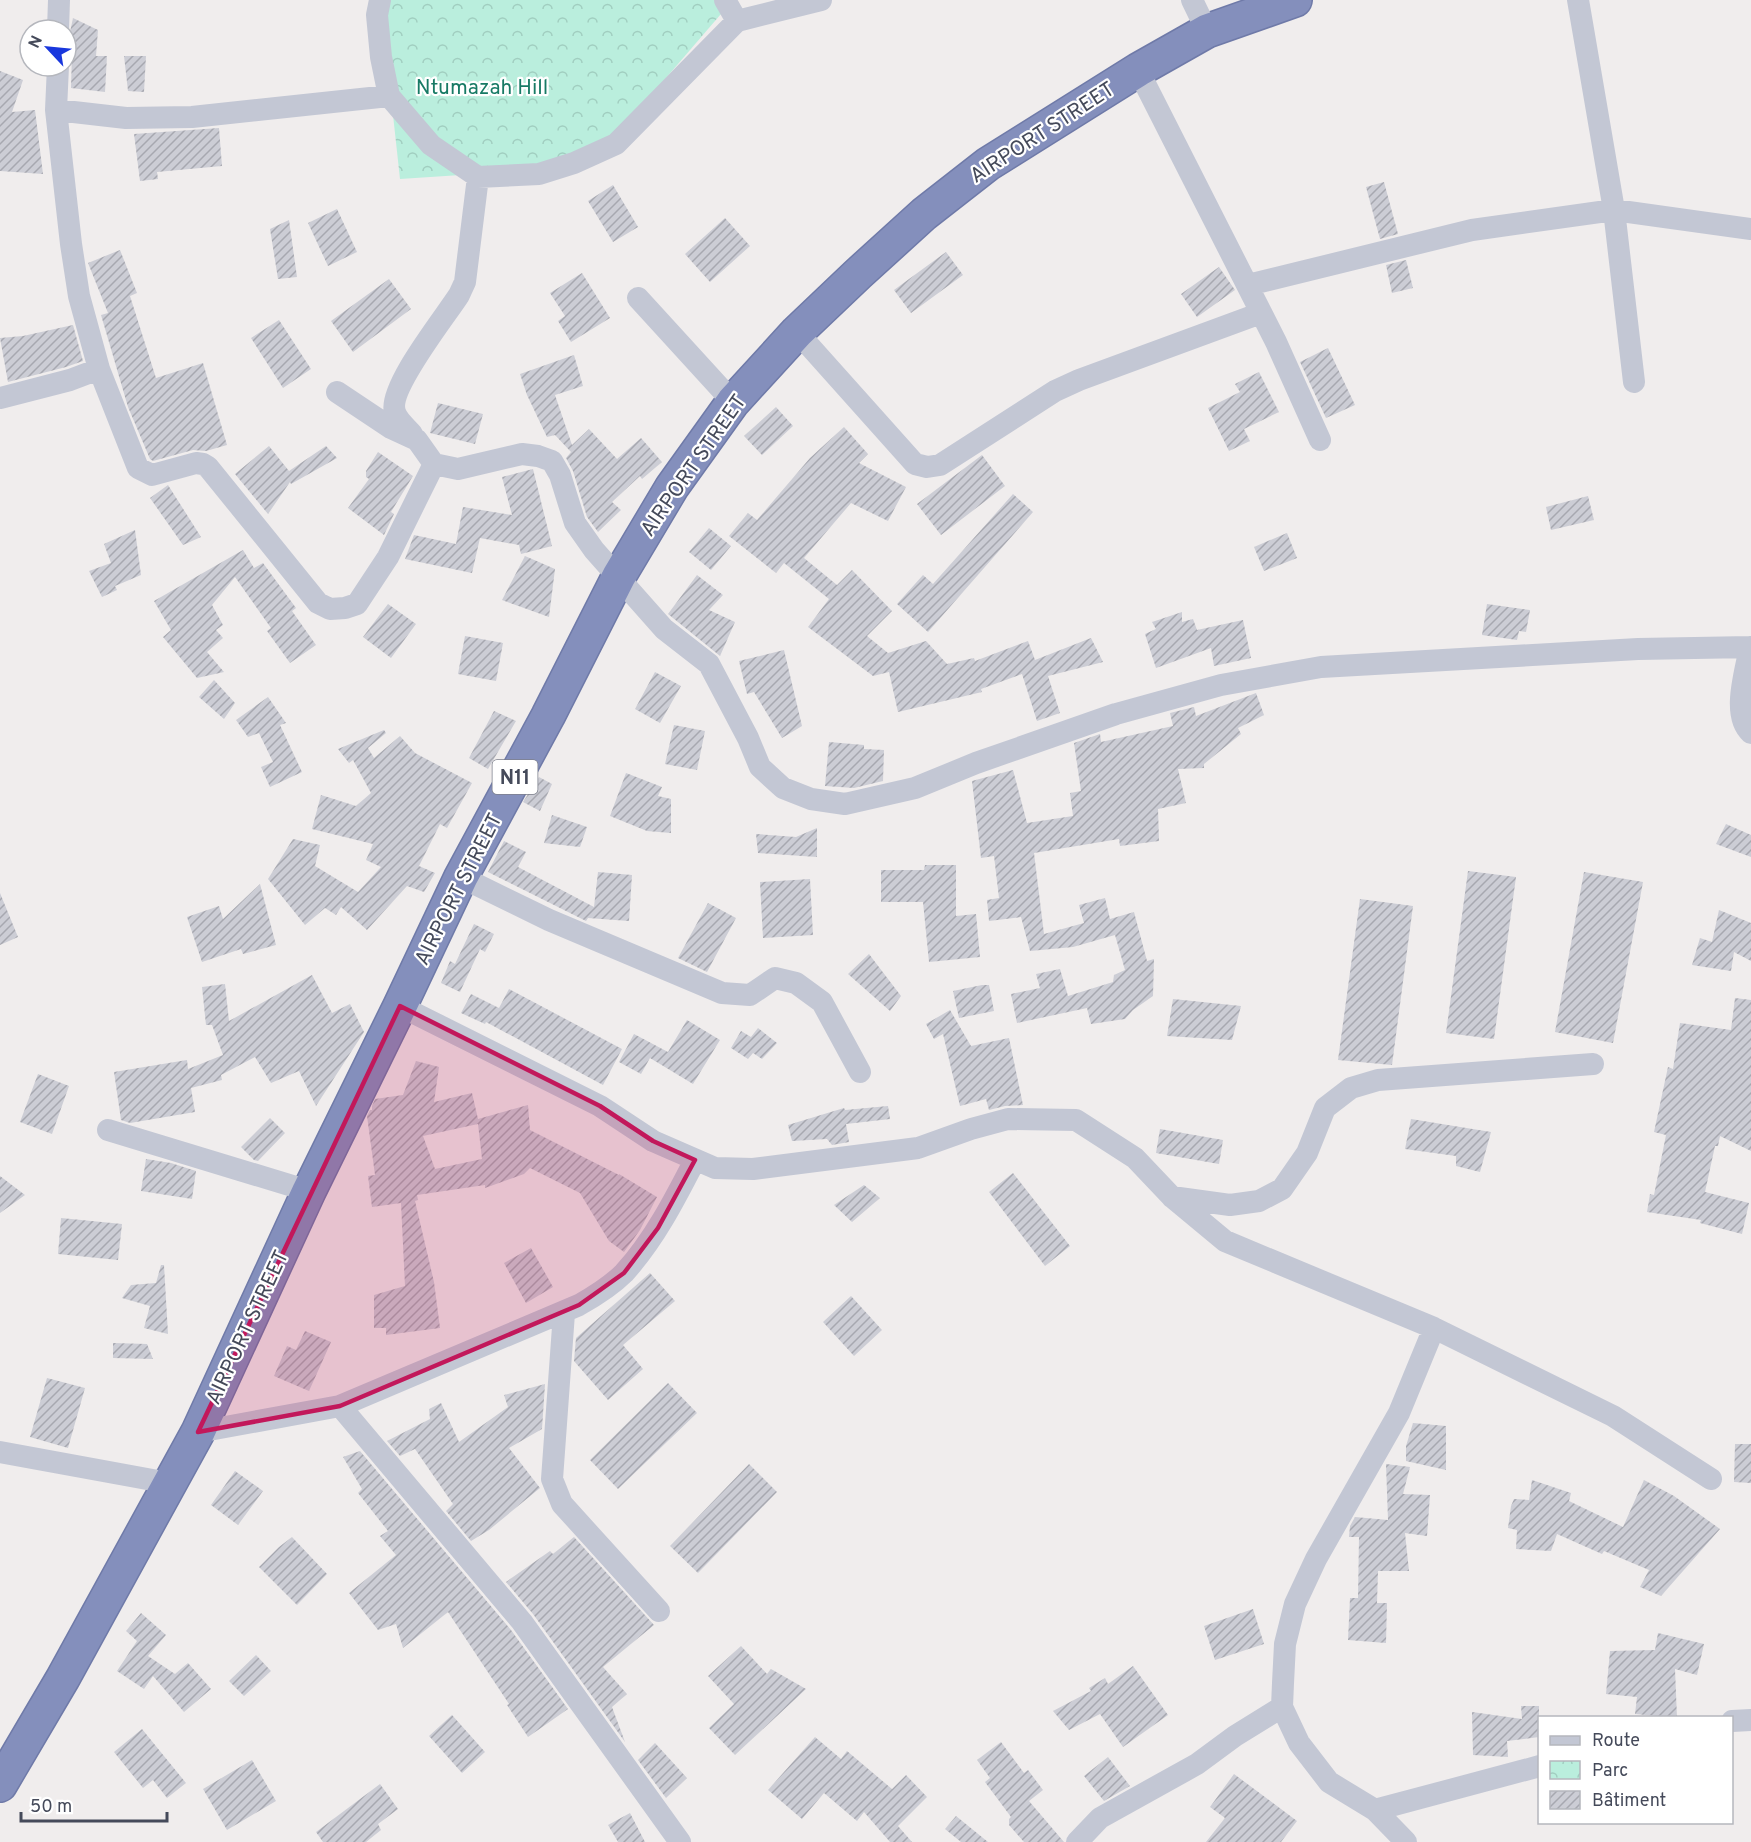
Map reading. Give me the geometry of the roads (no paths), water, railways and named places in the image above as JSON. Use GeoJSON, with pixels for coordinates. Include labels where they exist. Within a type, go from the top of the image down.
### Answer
{"type":"FeatureCollection","features":[{"type":"Feature","properties":{"kind":"highway","name":"AIRPORT STREET"},"geometry":{"type":"LineString","coordinates":[[0,1785],[63,1678],[198,1432],[309,1191],[461,877],[548,716],[619,576],[672,487],[733,402],[797,333],[924,214],[988,164],[1138,70],[1207,31],[1295,0]]}},
{"type":"Feature","properties":{"kind":"street"},"geometry":{"type":"LineString","coordinates":[[58,18],[59,0]]}},
{"type":"Feature","properties":{"kind":"street"},"geometry":{"type":"LineString","coordinates":[[380,0],[377,15],[381,57],[389,96],[431,144],[478,177],[539,174],[574,163],[616,144],[737,21],[821,0]]}},
{"type":"Feature","properties":{"kind":"street"},"geometry":{"type":"LineString","coordinates":[[725,0],[737,21]]}},
{"type":"Feature","properties":{"kind":"street"},"geometry":{"type":"LineString","coordinates":[[1192,0],[1207,31]]}},
{"type":"Feature","properties":{"kind":"street"},"geometry":{"type":"LineString","coordinates":[[1578,0],[1614,210],[1634,382]]}},
{"type":"Feature","properties":{"kind":"street"},"geometry":{"type":"LineString","coordinates":[[1138,70],[1248,285],[1320,440]]}},
{"type":"Feature","properties":{"kind":"street"},"geometry":{"type":"LineString","coordinates":[[57,78],[56,110],[70,244],[80,296],[99,369],[138,468],[143,473],[152,475],[196,463],[208,467],[318,603],[330,609],[357,604],[388,557],[434,464]]}},
{"type":"Feature","properties":{"kind":"street"},"geometry":{"type":"LineString","coordinates":[[56,110],[126,118],[192,117],[389,96]]}},
{"type":"Feature","properties":{"kind":"street"},"geometry":{"type":"LineString","coordinates":[[478,177],[465,282],[459,295],[405,374],[396,393],[395,414],[434,464],[458,469],[522,454],[552,461],[560,475],[574,523],[594,550],[664,629],[709,664],[748,738],[760,767],[783,788],[811,799],[846,804],[915,788],[1116,714],[1221,685],[1322,667],[1638,649],[1751,647],[1740,710],[1744,727],[1751,733]]}},
{"type":"Feature","properties":{"kind":"street"},"geometry":{"type":"LineString","coordinates":[[1248,285],[1472,230],[1614,210],[1751,229]]}},
{"type":"Feature","properties":{"kind":"street"},"geometry":{"type":"LineString","coordinates":[[638,298],[733,402]]}},
{"type":"Feature","properties":{"kind":"street"},"geometry":{"type":"LineString","coordinates":[[797,333],[915,464],[927,467],[940,465],[1063,387],[1261,313]]}},
{"type":"Feature","properties":{"kind":"street"},"geometry":{"type":"LineString","coordinates":[[0,398],[70,380],[99,369]]}},
{"type":"Feature","properties":{"kind":"street"},"geometry":{"type":"LineString","coordinates":[[337,392],[391,428],[417,440]]}},
{"type":"Feature","properties":{"kind":"street"},"geometry":{"type":"LineString","coordinates":[[461,877],[549,920],[722,993],[750,995],[776,978],[796,983],[822,1002],[860,1072]]}},
{"type":"Feature","properties":{"kind":"street"},"geometry":{"type":"LineString","coordinates":[[400,1006],[600,1106],[653,1141],[715,1168],[753,1169],[918,1149],[971,1129],[1008,1119],[1076,1120],[1135,1158],[1172,1197],[1225,1241],[1434,1328],[1613,1416],[1711,1479]]}},
{"type":"Feature","properties":{"kind":"street"},"geometry":{"type":"LineString","coordinates":[[1172,1197],[1230,1205],[1259,1201],[1282,1189],[1307,1153],[1325,1108],[1351,1088],[1378,1080],[1593,1064]]}},
{"type":"Feature","properties":{"kind":"street"},"geometry":{"type":"LineString","coordinates":[[108,1130],[309,1191]]}},
{"type":"Feature","properties":{"kind":"street"},"geometry":{"type":"LineString","coordinates":[[198,1432],[340,1406],[564,1312],[606,1288],[624,1273],[658,1228],[695,1160]]}},
{"type":"Feature","properties":{"kind":"street"},"geometry":{"type":"LineString","coordinates":[[564,1312],[552,1479],[562,1504],[658,1611]]}},
{"type":"Feature","properties":{"kind":"street"},"geometry":{"type":"LineString","coordinates":[[1406,1842],[1376,1809],[1329,1782],[1299,1743],[1282,1707],[1286,1644],[1295,1604],[1316,1559],[1399,1413],[1434,1328]]}},
{"type":"Feature","properties":{"kind":"street"},"geometry":{"type":"LineString","coordinates":[[340,1406],[522,1622],[680,1842]]}},
{"type":"Feature","properties":{"kind":"street"},"geometry":{"type":"LineString","coordinates":[[0,1452],[169,1484]]}},
{"type":"Feature","properties":{"kind":"street"},"geometry":{"type":"LineString","coordinates":[[1077,1842],[1100,1818],[1197,1764],[1235,1736],[1282,1707]]}},
{"type":"Feature","properties":{"kind":"street"},"geometry":{"type":"LineString","coordinates":[[1733,1721],[1751,1720]]}},
{"type":"Feature","properties":{"kind":"street"},"geometry":{"type":"LineString","coordinates":[[1376,1809],[1538,1766]]}},
{"type":"Feature","properties":{"kind":"park label","name":"Ntumazah Hill"},"geometry":{"type":"Point","coordinates":[482,87]}}]}
